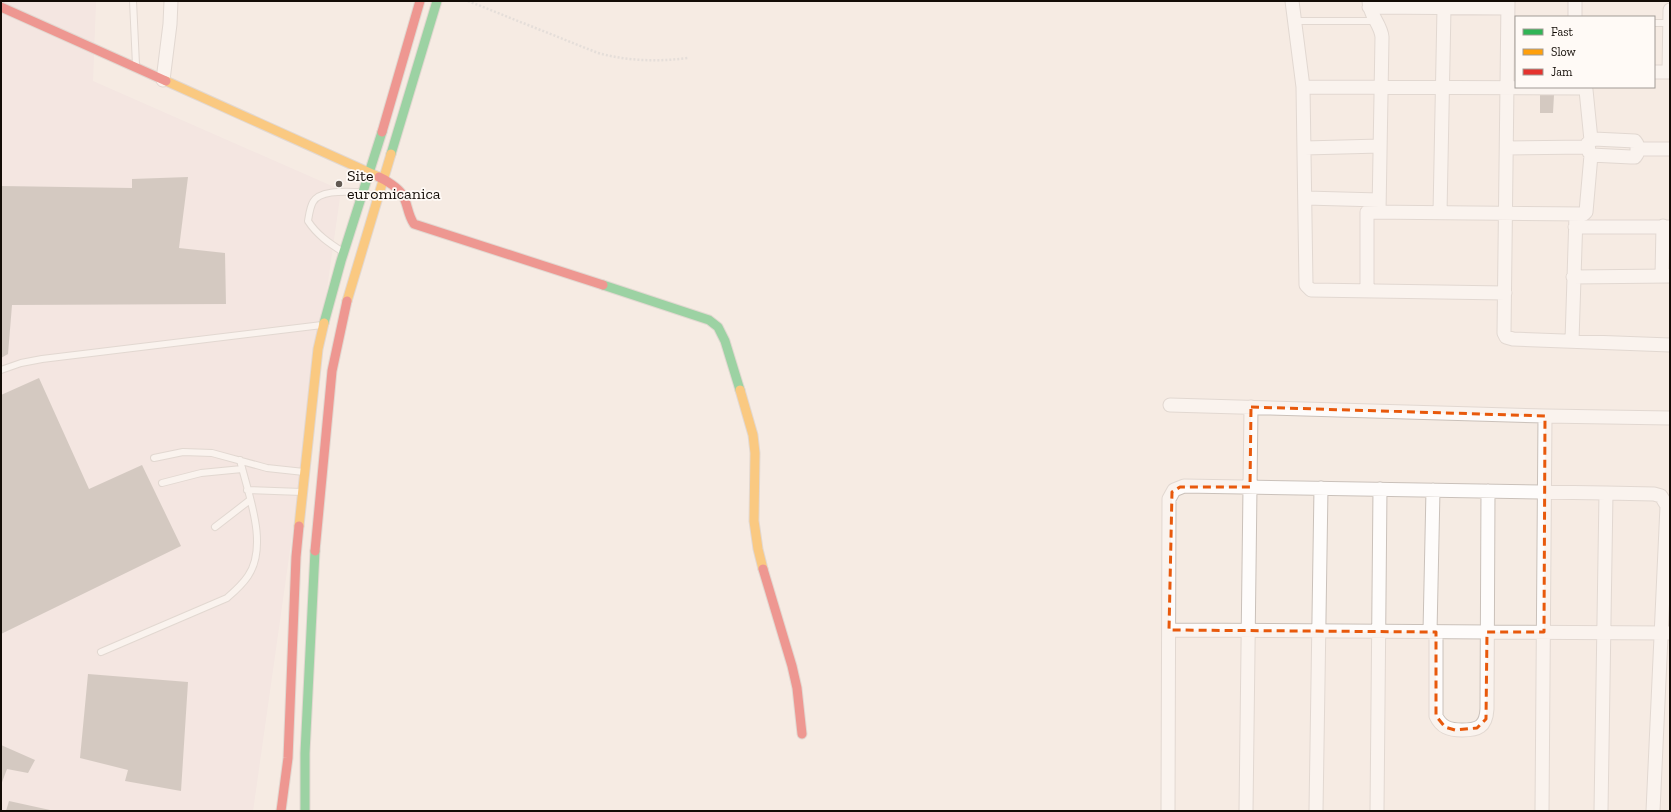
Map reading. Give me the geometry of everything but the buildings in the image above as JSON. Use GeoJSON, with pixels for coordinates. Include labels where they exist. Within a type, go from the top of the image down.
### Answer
{"type":"FeatureCollection","features":[{"type":"Feature","properties":{"kind":"street"},"geometry":{"type":"LineString","coordinates":[[163,80],[170,24],[171,1]]}},
{"type":"Feature","properties":{"kind":"street"},"geometry":{"type":"LineString","coordinates":[[306,811],[305,753],[314,558],[313,473],[315,371],[323,324],[343,252],[370,173],[420,1]]}},
{"type":"Feature","properties":{"kind":"street"},"geometry":{"type":"LineString","coordinates":[[282,811],[288,758],[293,600],[303,492],[313,473],[342,319],[437,1]]}},
{"type":"Feature","properties":{"kind":"street"},"geometry":{"type":"LineString","coordinates":[[1292,1],[1303,87],[1306,198],[1306,285],[1308,288],[1310,290],[1505,293]]}},
{"type":"Feature","properties":{"kind":"street"},"geometry":{"type":"LineString","coordinates":[[1575,1],[1575,16]]}},
{"type":"Feature","properties":{"kind":"street"},"geometry":{"type":"LineString","coordinates":[[1379,206],[1382,37],[1369,4],[1444,8],[1508,4],[1505,293],[1503,330],[1506,337],[1513,339],[1670,345]]}},
{"type":"Feature","properties":{"kind":"street"},"geometry":{"type":"LineString","coordinates":[[1,7],[384,179],[402,194],[408,217],[414,224],[709,320],[718,328],[725,341],[753,435],[755,453],[754,521],[758,549],[770,596],[792,666],[797,688],[802,734]]}},
{"type":"Feature","properties":{"kind":"street"},"geometry":{"type":"LineString","coordinates":[[1440,213],[1444,8]]}},
{"type":"Feature","properties":{"kind":"street"},"geometry":{"type":"LineString","coordinates":[[1655,72],[1669,72],[1670,10]]}},
{"type":"Feature","properties":{"kind":"street"},"geometry":{"type":"LineString","coordinates":[[1303,87],[1585,88],[1590,147],[1586,212],[1576,221],[1572,341]]}},
{"type":"Feature","properties":{"kind":"street"},"geometry":{"type":"LineString","coordinates":[[1507,148],[1590,147],[1631,140],[1637,144],[1637,149],[1670,149]]}},
{"type":"Feature","properties":{"kind":"street"},"geometry":{"type":"LineString","coordinates":[[1305,148],[1380,146]]}},
{"type":"Feature","properties":{"kind":"street"},"geometry":{"type":"LineString","coordinates":[[1306,198],[1440,213],[1506,214],[1576,221],[1666,227],[1666,276],[1573,276]]}},
{"type":"Feature","properties":{"kind":"street"},"geometry":{"type":"LineString","coordinates":[[1367,291],[1366,212],[1379,206]]}},
{"type":"Feature","properties":{"kind":"street"},"geometry":{"type":"LineString","coordinates":[[1170,405],[1545,416],[1670,418]]}},
{"type":"Feature","properties":{"kind":"street"},"geometry":{"type":"LineString","coordinates":[[1246,811],[1251,407]]}},
{"type":"Feature","properties":{"kind":"street"},"geometry":{"type":"LineString","coordinates":[[1542,811],[1545,416]]}},
{"type":"Feature","properties":{"kind":"street"},"geometry":{"type":"LineString","coordinates":[[1168,811],[1170,499],[1172,492],[1177,488],[1184,486],[1658,494],[1666,502],[1666,633],[1653,811]]}},
{"type":"Feature","properties":{"kind":"street"},"geometry":{"type":"LineString","coordinates":[[1316,811],[1321,488]]}},
{"type":"Feature","properties":{"kind":"street"},"geometry":{"type":"LineString","coordinates":[[1377,811],[1380,489]]}},
{"type":"Feature","properties":{"kind":"street"},"geometry":{"type":"LineString","coordinates":[[1433,490],[1433,632],[1436,716],[1441,724],[1454,730],[1477,728],[1486,719],[1488,491]]}},
{"type":"Feature","properties":{"kind":"street"},"geometry":{"type":"LineString","coordinates":[[1601,811],[1606,493]]}},
{"type":"Feature","properties":{"kind":"street"},"geometry":{"type":"LineString","coordinates":[[1169,630],[1666,633]]}},
{"type":"Feature","properties":{"kind":"lane"},"geometry":{"type":"LineString","coordinates":[[134,1],[136,68]]}},
{"type":"Feature","properties":{"kind":"lane"},"geometry":{"type":"LineString","coordinates":[[1295,21],[1376,21]]}},
{"type":"Feature","properties":{"kind":"lane"},"geometry":{"type":"LineString","coordinates":[[1655,23],[1670,23]]}},
{"type":"Feature","properties":{"kind":"lane"},"geometry":{"type":"LineString","coordinates":[[343,252],[324,240],[314,231],[308,221],[313,202],[321,195],[333,192],[363,192]]}},
{"type":"Feature","properties":{"kind":"lane"},"geometry":{"type":"LineString","coordinates":[[1,370],[21,363],[42,359],[323,324]]}},
{"type":"Feature","properties":{"kind":"lane"},"geometry":{"type":"LineString","coordinates":[[154,458],[183,452],[212,453],[267,468],[313,473]]}},
{"type":"Feature","properties":{"kind":"lane"},"geometry":{"type":"LineString","coordinates":[[100,652],[226,598],[240,586],[249,575],[257,550],[257,528],[240,460]]}},
{"type":"Feature","properties":{"kind":"lane"},"geometry":{"type":"LineString","coordinates":[[162,483],[202,473],[242,469]]}},
{"type":"Feature","properties":{"kind":"lane"},"geometry":{"type":"LineString","coordinates":[[247,490],[303,492]]}},
{"type":"Feature","properties":{"kind":"lane"},"geometry":{"type":"LineString","coordinates":[[215,527],[250,500]]}},
{"type":"Feature","properties":{"kind":"path"},"geometry":{"type":"LineString","coordinates":[[468,1],[598,53],[612,57],[642,61],[688,58]]}},
{"type":"Feature","properties":{"kind":"highlighted area"},"geometry":{"type":"Polygon","coordinates":[[[1251,407],[1545,416],[1544,632],[1487,632],[1486,719],[1477,728],[1455,730],[1445,727],[1436,716],[1436,632],[1169,630],[1172,492],[1180,487],[1250,487],[1251,407]]]}},
{"type":"Feature","properties":{"kind":"shaded area"},"geometry":{"type":"Polygon","coordinates":[[[1,1],[96,1],[93,81],[341,190],[253,811],[1,811],[1,1]]]}},
{"type":"Feature","properties":{"kind":"traffic: fast"},"geometry":{"type":"LineString","coordinates":[[391,154],[437,1]]}},
{"type":"Feature","properties":{"kind":"traffic: fast"},"geometry":{"type":"LineString","coordinates":[[324,323],[341,261],[382,132]]}},
{"type":"Feature","properties":{"kind":"traffic: fast"},"geometry":{"type":"LineString","coordinates":[[603,285],[709,320],[718,327],[725,341],[740,390]]}},
{"type":"Feature","properties":{"kind":"traffic: fast"},"geometry":{"type":"LineString","coordinates":[[305,811],[305,753],[315,551]]}},
{"type":"Feature","properties":{"kind":"traffic: slow"},"geometry":{"type":"LineString","coordinates":[[166,81],[379,177]]}},
{"type":"Feature","properties":{"kind":"traffic: slow"},"geometry":{"type":"LineString","coordinates":[[347,301],[391,154]]}},
{"type":"Feature","properties":{"kind":"traffic: slow"},"geometry":{"type":"LineString","coordinates":[[299,526],[318,349],[324,323]]}},
{"type":"Feature","properties":{"kind":"traffic: slow"},"geometry":{"type":"LineString","coordinates":[[740,390],[753,435],[755,453],[754,521],[758,549],[763,569]]}},
{"type":"Feature","properties":{"kind":"traffic: jam"},"geometry":{"type":"LineString","coordinates":[[382,132],[420,1]]}},
{"type":"Feature","properties":{"kind":"traffic: jam"},"geometry":{"type":"LineString","coordinates":[[1,7],[166,81]]}},
{"type":"Feature","properties":{"kind":"traffic: jam"},"geometry":{"type":"LineString","coordinates":[[379,177],[392,184],[402,194],[414,224],[603,285]]}},
{"type":"Feature","properties":{"kind":"traffic: jam"},"geometry":{"type":"LineString","coordinates":[[315,551],[332,371],[347,301]]}},
{"type":"Feature","properties":{"kind":"traffic: jam"},"geometry":{"type":"LineString","coordinates":[[281,811],[288,758],[296,557],[299,526]]}},
{"type":"Feature","properties":{"kind":"traffic: jam"},"geometry":{"type":"LineString","coordinates":[[763,569],[792,666],[797,688],[802,734]]}},
{"type":"Feature","properties":{"kind":"place","name":"Site euromicanica"},"geometry":{"type":"Point","coordinates":[339,184]}}]}
